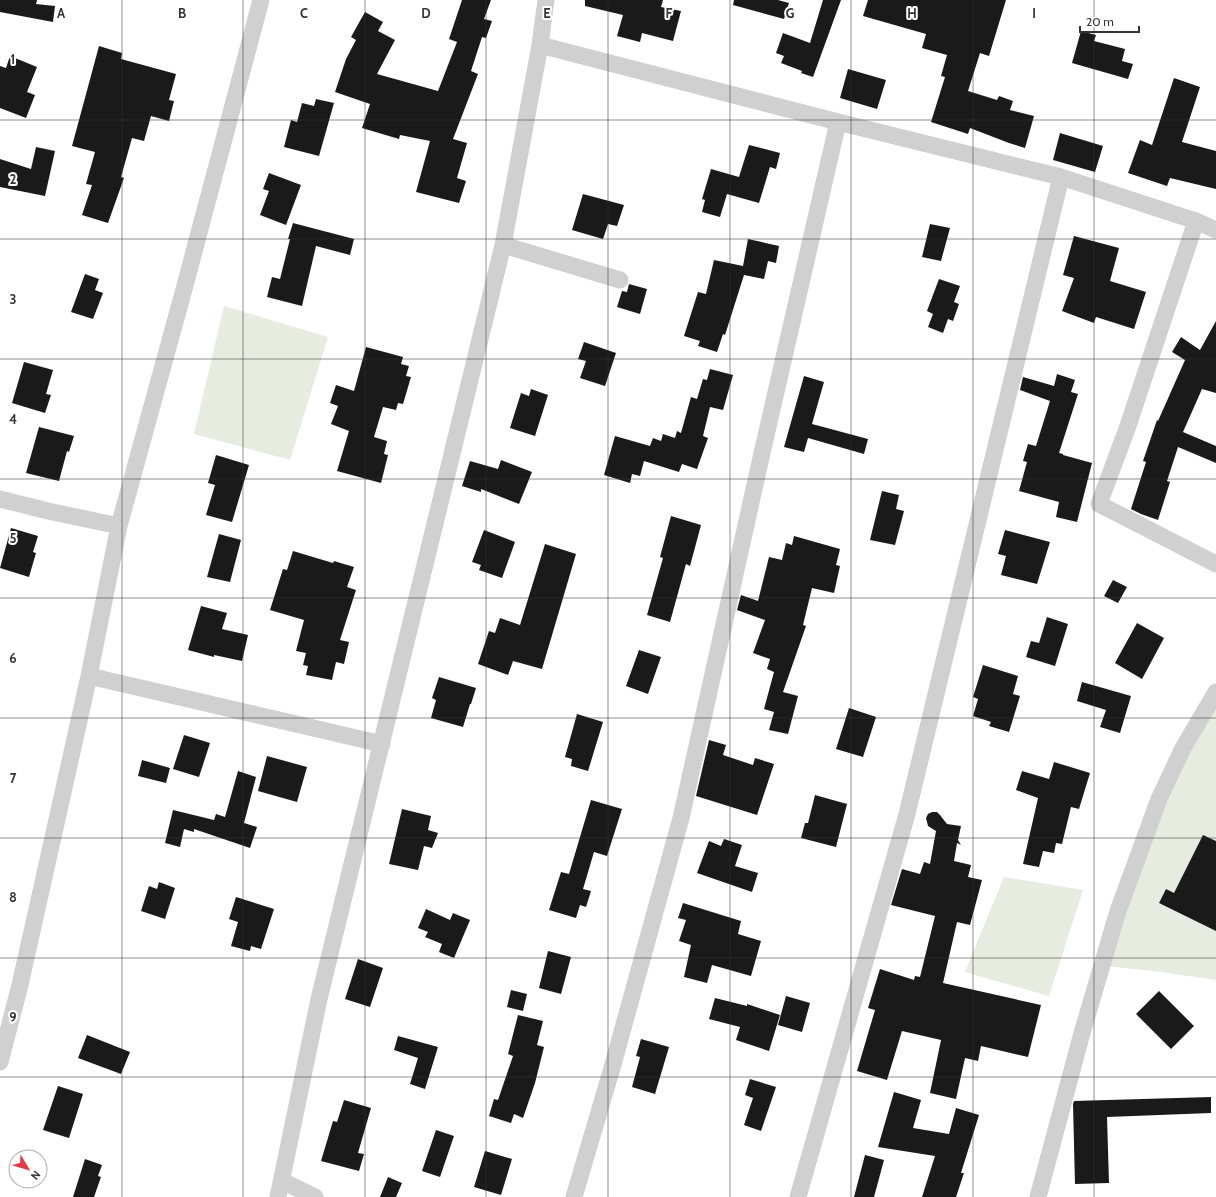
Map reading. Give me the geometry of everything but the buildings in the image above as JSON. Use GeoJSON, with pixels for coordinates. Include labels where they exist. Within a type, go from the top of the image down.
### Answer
{"type":"FeatureCollection","features":[{"type":"Feature","properties":{"kind":"street"},"geometry":{"type":"LineString","coordinates":[[0,1062],[20,985],[89,676],[119,526],[261,0]]}},
{"type":"Feature","properties":{"kind":"street"},"geometry":{"type":"LineString","coordinates":[[315,1197],[280,1189],[319,999],[503,245],[540,44],[546,0]]}},
{"type":"Feature","properties":{"kind":"street"},"geometry":{"type":"LineString","coordinates":[[540,44],[838,122],[1060,177],[1196,221],[1216,230]]}},
{"type":"Feature","properties":{"kind":"street"},"geometry":{"type":"LineString","coordinates":[[574,1197],[612,1068],[680,818],[838,122]]}},
{"type":"Feature","properties":{"kind":"street"},"geometry":{"type":"LineString","coordinates":[[798,1197],[907,814],[1060,177]]}},
{"type":"Feature","properties":{"kind":"street"},"geometry":{"type":"LineString","coordinates":[[1196,221],[1128,426],[1099,504],[1216,564]]}},
{"type":"Feature","properties":{"kind":"street"},"geometry":{"type":"LineString","coordinates":[[503,245],[620,280]]}},
{"type":"Feature","properties":{"kind":"street"},"geometry":{"type":"LineString","coordinates":[[0,499],[48,512],[119,526]]}},
{"type":"Feature","properties":{"kind":"street"},"geometry":{"type":"LineString","coordinates":[[89,676],[382,744]]}},
{"type":"Feature","properties":{"kind":"street"},"geometry":{"type":"LineString","coordinates":[[1038,1197],[1082,1033],[1118,911],[1159,800],[1183,748],[1216,692]]}},
{"type":"Feature","properties":{"kind":"shaded area"},"geometry":{"type":"Polygon","coordinates":[[[224,306],[328,337],[290,460],[194,434],[224,306]]]}},
{"type":"Feature","properties":{"kind":"shaded area"},"geometry":{"type":"Polygon","coordinates":[[[1216,699],[1216,980],[1098,965],[1167,783],[1216,699]]]}},
{"type":"Feature","properties":{"kind":"shaded area"},"geometry":{"type":"Polygon","coordinates":[[[1004,877],[1083,890],[1049,996],[965,972],[1004,877]]]}}]}
